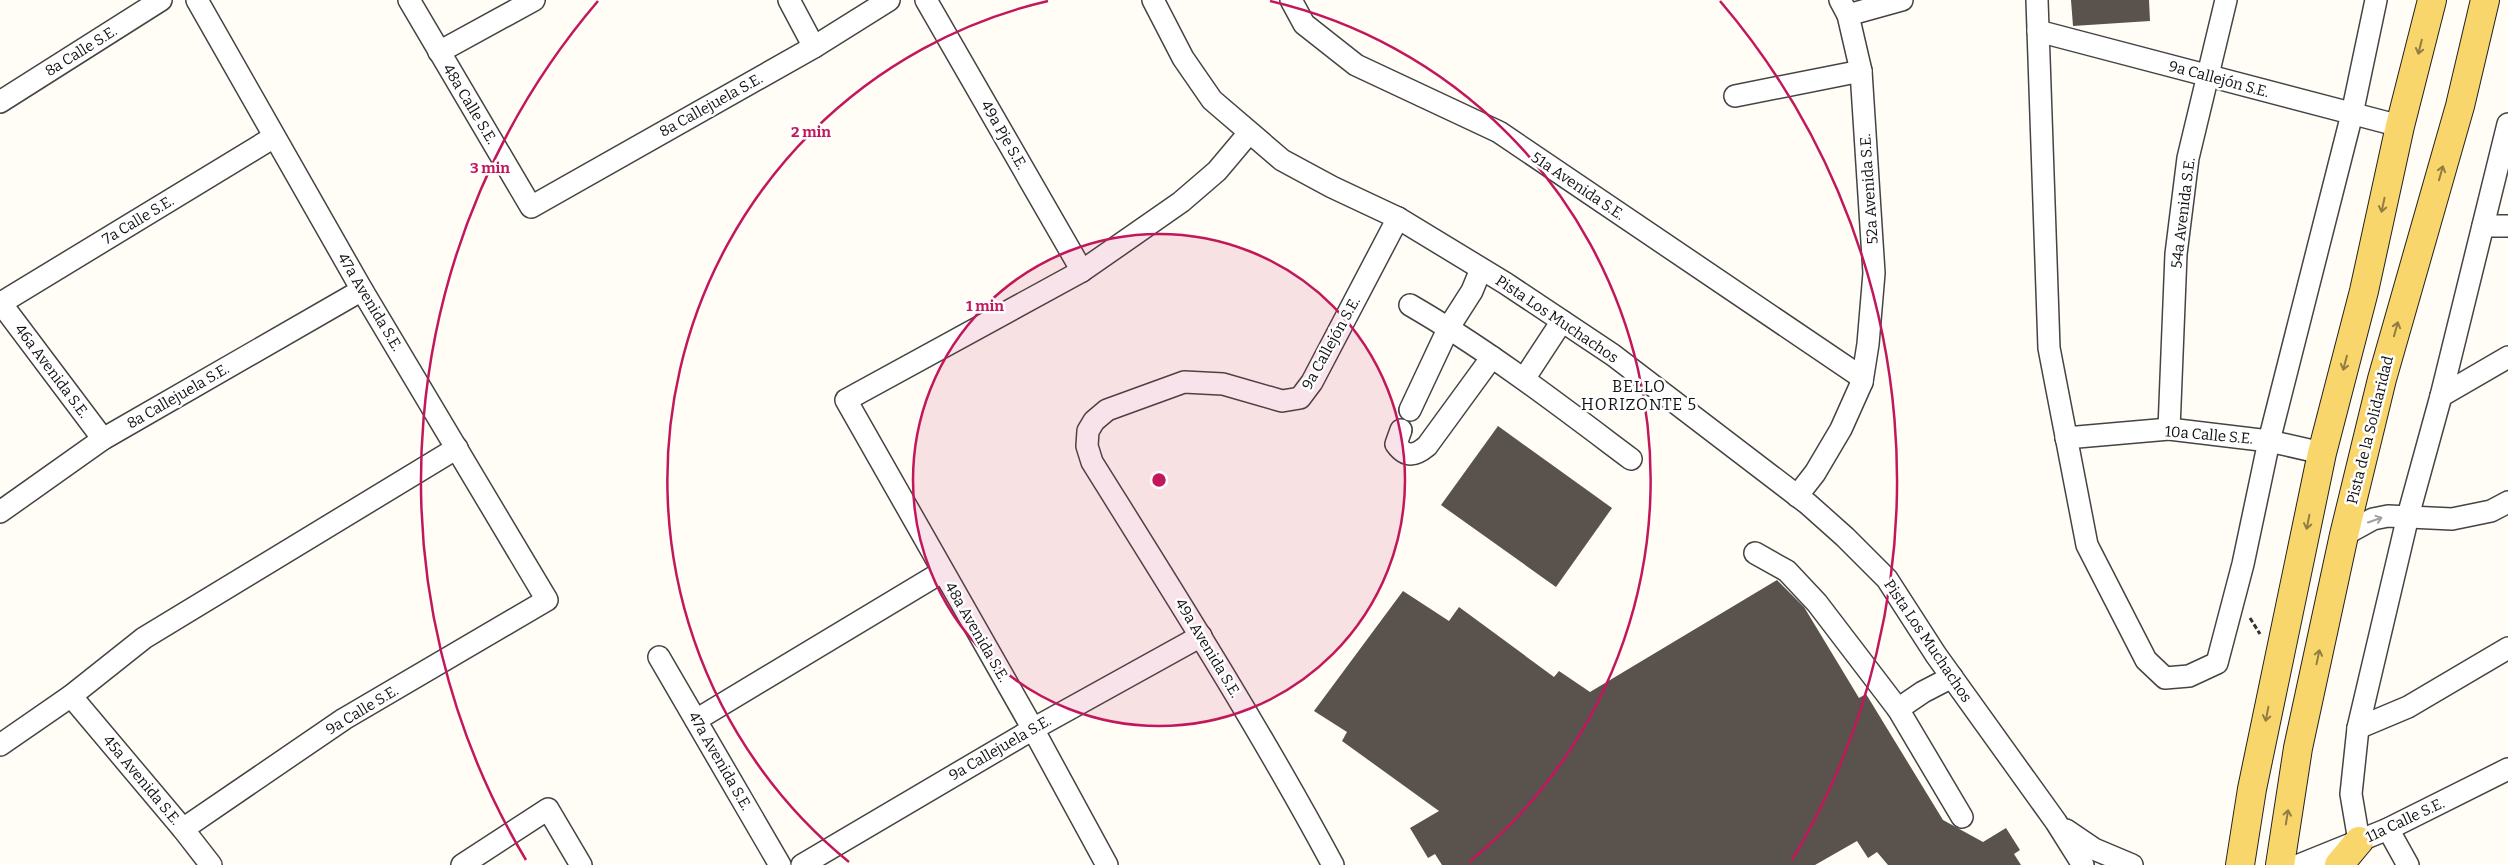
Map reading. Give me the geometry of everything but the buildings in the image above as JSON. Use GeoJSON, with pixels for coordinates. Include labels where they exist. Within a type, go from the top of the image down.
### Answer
{"type":"FeatureCollection","features":[{"type":"Feature","properties":{"kind":"main road"},"geometry":{"type":"LineString","coordinates":[[2240,865],[2243,836],[2322,453],[2364,291],[2400,126],[2432,0]]}},
{"type":"Feature","properties":{"kind":"main road","name":"Pista de la Solidaridad"},"geometry":{"type":"LineString","coordinates":[[2280,865],[2298,748],[2344,535],[2382,379],[2460,106],[2485,0]]}},
{"type":"Feature","properties":{"kind":"main road"},"geometry":{"type":"LineString","coordinates":[[2222,865],[2234,852],[2243,836]]}},
{"type":"Feature","properties":{"kind":"main road"},"geometry":{"type":"LineString","coordinates":[[2338,865],[2359,842]]}},
{"type":"Feature","properties":{"kind":"street","name":"8a Calle S.E."},"geometry":{"type":"LineString","coordinates":[[0,102],[161,0]]}},
{"type":"Feature","properties":{"kind":"street","name":"47a Avenida S.E."},"geometry":{"type":"LineString","coordinates":[[197,0],[362,290],[547,600]]}},
{"type":"Feature","properties":{"kind":"street","name":"48a Calle S.E."},"geometry":{"type":"LineString","coordinates":[[409,0],[531,207]]}},
{"type":"Feature","properties":{"kind":"street"},"geometry":{"type":"LineString","coordinates":[[439,52],[534,0]]}},
{"type":"Feature","properties":{"kind":"street"},"geometry":{"type":"LineString","coordinates":[[789,0],[814,47]]}},
{"type":"Feature","properties":{"kind":"street","name":"8a Callejuela S.E."},"geometry":{"type":"LineString","coordinates":[[531,207],[814,47],[889,0]]}},
{"type":"Feature","properties":{"kind":"street","name":"49a Pje S.E."},"geometry":{"type":"LineString","coordinates":[[926,0],[1082,271]]}},
{"type":"Feature","properties":{"kind":"street","name":"Pista Los Muchachos"},"geometry":{"type":"LineString","coordinates":[[1153,0],[1183,58],[1212,100],[1282,160],[1332,187],[1398,218],[1481,269],[1613,355],[1797,496],[1844,537],[1887,579],[1952,677],[2056,822],[2083,865]]}},
{"type":"Feature","properties":{"kind":"street","name":"51a Avenida S.E."},"geometry":{"type":"LineString","coordinates":[[1291,0],[1304,24],[1356,65],[1498,132],[1861,377],[1862,382]]}},
{"type":"Feature","properties":{"kind":"street"},"geometry":{"type":"LineString","coordinates":[[1844,8],[1902,0]]}},
{"type":"Feature","properties":{"kind":"street"},"geometry":{"type":"LineString","coordinates":[[2038,0],[2049,348],[2086,545],[2146,660],[2165,678],[2189,676],[2218,663],[2269,441],[2352,114],[2376,0]]}},
{"type":"Feature","properties":{"kind":"street","name":"54a Avenida S.E."},"geometry":{"type":"LineString","coordinates":[[2169,430],[2176,254],[2188,158],[2226,0]]}},
{"type":"Feature","properties":{"kind":"street","name":"52a Avenida S.E."},"geometry":{"type":"LineString","coordinates":[[1844,8],[1861,71],[1874,273],[1862,382]]}},
{"type":"Feature","properties":{"kind":"street","name":"9a Callejón S.E."},"geometry":{"type":"LineString","coordinates":[[2038,31],[2400,126]]}},
{"type":"Feature","properties":{"kind":"street"},"geometry":{"type":"LineString","coordinates":[[1735,96],[1861,71]]}},
{"type":"Feature","properties":{"kind":"street"},"geometry":{"type":"LineString","coordinates":[[2359,842],[2351,794],[2358,728],[2408,516],[2441,396],[2508,124]]}},
{"type":"Feature","properties":{"kind":"street"},"geometry":{"type":"LineString","coordinates":[[1082,271],[1181,202],[1217,170],[1249,133]]}},
{"type":"Feature","properties":{"kind":"street","name":"7a Calle S.E."},"geometry":{"type":"LineString","coordinates":[[0,303],[274,136]]}},
{"type":"Feature","properties":{"kind":"street","name":"9a Callejón S.E."},"geometry":{"type":"LineString","coordinates":[[1088,431],[1094,421],[1107,410],[1184,382],[1223,384],[1282,401],[1300,398],[1312,382],[1398,218]]}},
{"type":"Feature","properties":{"kind":"street"},"geometry":{"type":"LineString","coordinates":[[2483,226],[2508,226]]}},
{"type":"Feature","properties":{"kind":"street"},"geometry":{"type":"LineString","coordinates":[[1410,410],[1449,327],[1472,291],[1481,269]]}},
{"type":"Feature","properties":{"kind":"street","name":"48a Avenida S.E."},"geometry":{"type":"LineString","coordinates":[[1082,271],[846,400],[942,572],[1033,729],[1107,865]]}},
{"type":"Feature","properties":{"kind":"street","name":"8a Callejuela S.E."},"geometry":{"type":"LineString","coordinates":[[0,512],[103,439],[362,290]]}},
{"type":"Feature","properties":{"kind":"street","name":"46a Avenida S.E."},"geometry":{"type":"LineString","coordinates":[[0,303],[103,439]]}},
{"type":"Feature","properties":{"kind":"street"},"geometry":{"type":"LineString","coordinates":[[1410,305],[1449,327],[1524,379],[1631,458]]}},
{"type":"Feature","properties":{"kind":"street"},"geometry":{"type":"LineString","coordinates":[[1524,379],[1562,321]]}},
{"type":"Feature","properties":{"kind":"street"},"geometry":{"type":"LineString","coordinates":[[1401,430],[1396,444],[1401,451],[1410,455],[1418,454],[1427,446],[1492,357]]}},
{"type":"Feature","properties":{"kind":"street"},"geometry":{"type":"LineString","coordinates":[[2441,396],[2508,357]]}},
{"type":"Feature","properties":{"kind":"street"},"geometry":{"type":"LineString","coordinates":[[1797,496],[1815,473],[1841,429],[1862,382]]}},
{"type":"Feature","properties":{"kind":"street","name":"10a Calle S.E."},"geometry":{"type":"LineString","coordinates":[[2066,438],[2169,430],[2269,441],[2322,453]]}},
{"type":"Feature","properties":{"kind":"street","name":"49a Avenida S.E."},"geometry":{"type":"LineString","coordinates":[[1088,431],[1087,446],[1092,462],[1202,636],[1307,816],[1333,865]]}},
{"type":"Feature","properties":{"kind":"street"},"geometry":{"type":"LineString","coordinates":[[0,745],[72,696],[144,638],[457,448]]}},
{"type":"Feature","properties":{"kind":"street"},"geometry":{"type":"LineString","coordinates":[[2344,535],[2373,519],[2388,516],[2452,519],[2491,511],[2508,502]]}},
{"type":"Feature","properties":{"kind":"street"},"geometry":{"type":"LineString","coordinates":[[1756,553],[1788,572],[1817,603],[1898,709],[1962,817]]}},
{"type":"Feature","properties":{"kind":"street"},"geometry":{"type":"LineString","coordinates":[[696,720],[942,572]]}},
{"type":"Feature","properties":{"kind":"street","name":"9a Calle S.E."},"geometry":{"type":"LineString","coordinates":[[184,829],[344,719],[547,600]]}},
{"type":"Feature","properties":{"kind":"street","name":"9a Callejuela S.E."},"geometry":{"type":"LineString","coordinates":[[802,865],[1033,729],[1202,636]]}},
{"type":"Feature","properties":{"kind":"street"},"geometry":{"type":"LineString","coordinates":[[2358,728],[2408,707],[2508,648]]}},
{"type":"Feature","properties":{"kind":"street","name":"47a Avenida S.E."},"geometry":{"type":"LineString","coordinates":[[659,658],[780,865]]}},
{"type":"Feature","properties":{"kind":"street"},"geometry":{"type":"LineString","coordinates":[[1898,709],[1923,692],[1952,677]]}},
{"type":"Feature","properties":{"kind":"street","name":"45a Avenida S.E."},"geometry":{"type":"LineString","coordinates":[[72,696],[184,829],[210,865]]}},
{"type":"Feature","properties":{"kind":"street","name":"11a Calle S.E."},"geometry":{"type":"LineString","coordinates":[[2299,865],[2388,829],[2508,769]]}},
{"type":"Feature","properties":{"kind":"street"},"geometry":{"type":"LineString","coordinates":[[462,865],[548,809],[581,865]]}},
{"type":"Feature","properties":{"kind":"street"},"geometry":{"type":"LineString","coordinates":[[2056,822],[2068,865]]}},
{"type":"Feature","properties":{"kind":"street"},"geometry":{"type":"LineString","coordinates":[[2056,822],[2082,843],[2132,865]]}},
{"type":"Feature","properties":{"kind":"street"},"geometry":{"type":"LineString","coordinates":[[2388,829],[2408,865]]}},
{"type":"Feature","properties":{"kind":"path"},"geometry":{"type":"LineString","coordinates":[[2234,598],[2254,624],[2277,667]]}},
{"type":"Feature","properties":{"kind":"district","name":"BELLO HORIZONTE 5"},"geometry":{"type":"Point","coordinates":[1639,395]}}]}
